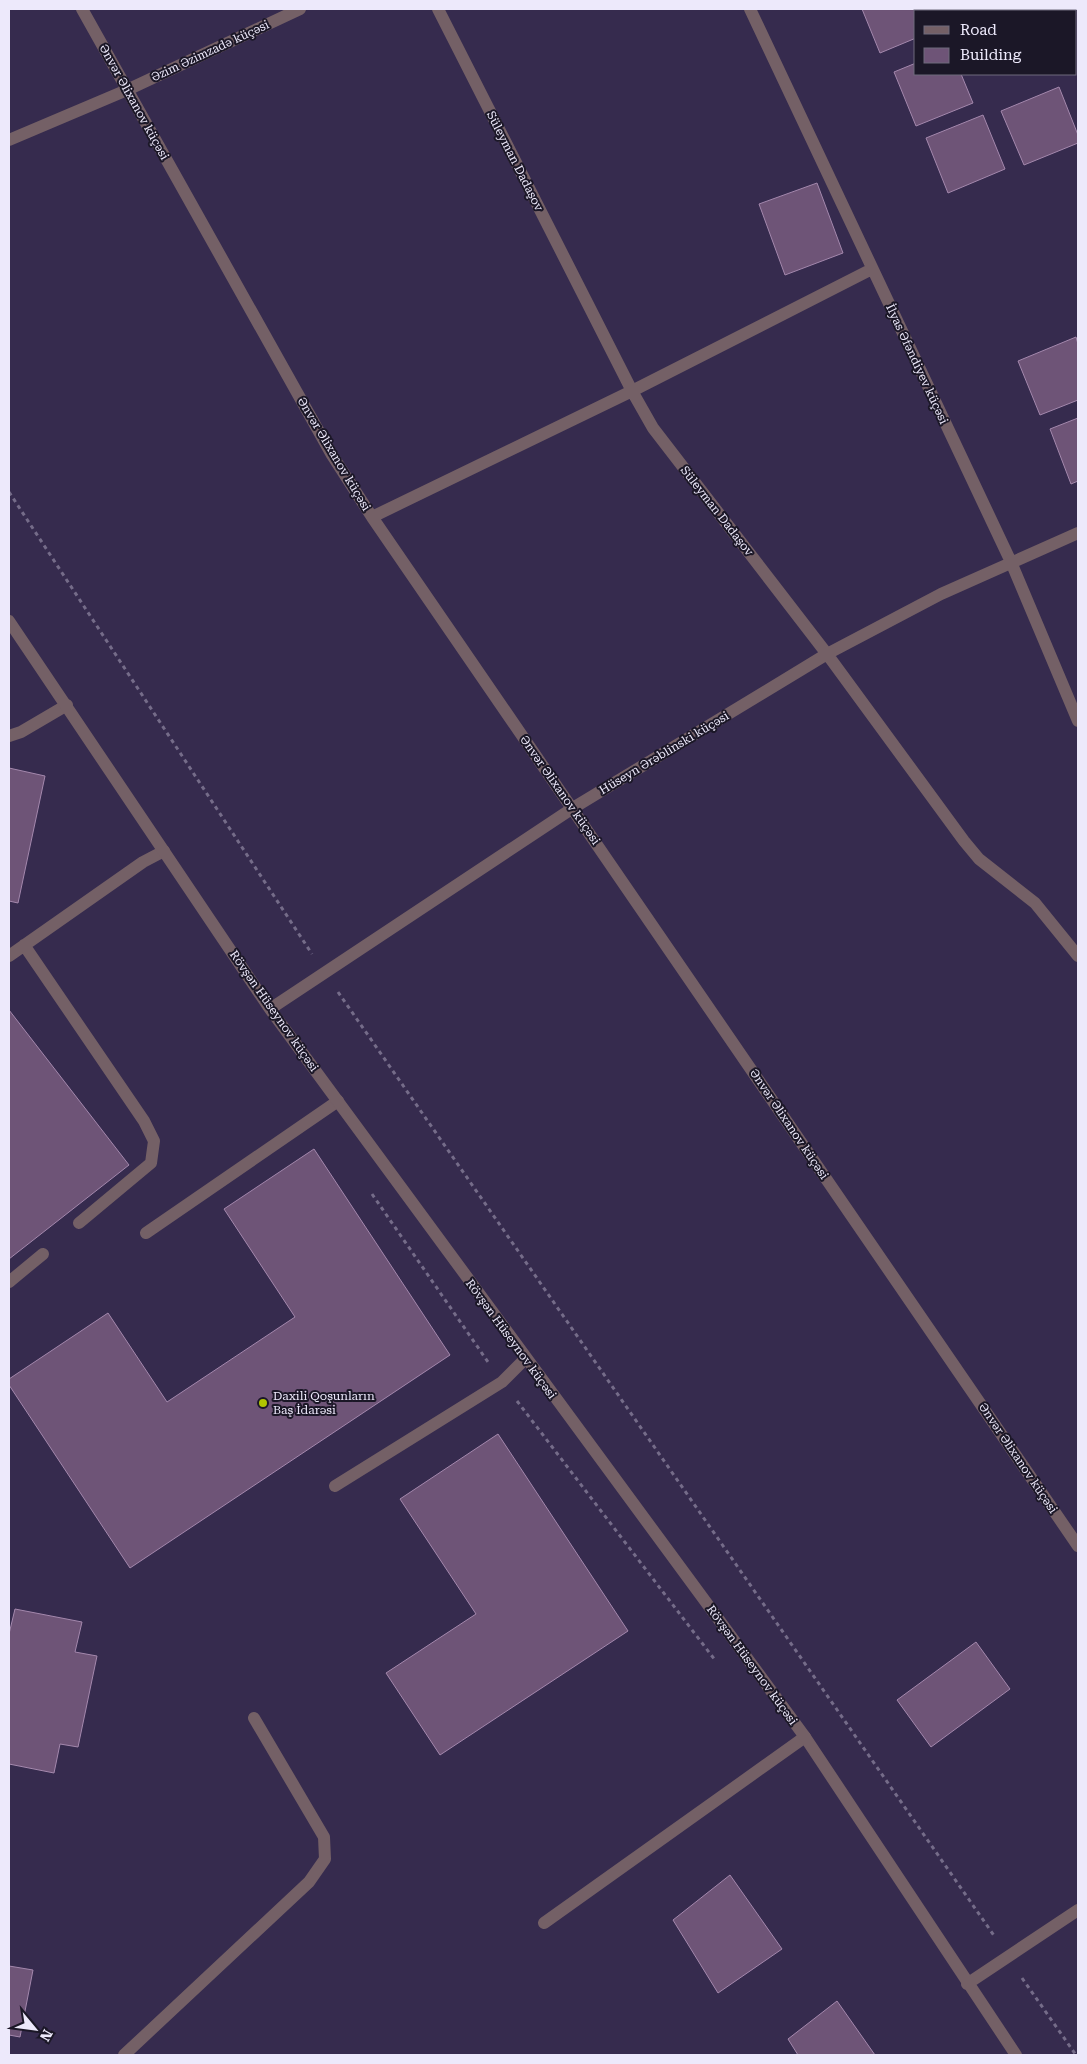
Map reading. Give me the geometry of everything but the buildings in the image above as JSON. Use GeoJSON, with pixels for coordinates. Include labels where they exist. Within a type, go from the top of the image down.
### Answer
{"type":"FeatureCollection","features":[{"type":"Feature","properties":{"kind":"street","name":"Ənvər Əlixanov küçəsi"},"geometry":{"type":"LineString","coordinates":[[82,9],[332,455],[372,517],[1078,1546]]}},
{"type":"Feature","properties":{"kind":"street","name":"Əzim Əzimzadə küçəsi"},"geometry":{"type":"LineString","coordinates":[[9,140],[127,90],[300,9]]}},
{"type":"Feature","properties":{"kind":"street","name":"Süleyman Dadaşov"},"geometry":{"type":"LineString","coordinates":[[438,9],[632,391],[653,428],[827,654],[964,841],[980,859],[1035,903],[1078,956]]}},
{"type":"Feature","properties":{"kind":"street","name":"İlyas Əfəndiyev küçəsi"},"geometry":{"type":"LineString","coordinates":[[750,9],[1011,562],[1078,721]]}},
{"type":"Feature","properties":{"kind":"street"},"geometry":{"type":"LineString","coordinates":[[372,517],[632,391],[872,269]]}},
{"type":"Feature","properties":{"kind":"street","name":"Hüseyn Ərəblinski küçəsi"},"geometry":{"type":"LineString","coordinates":[[270,1009],[573,808],[827,654],[941,594],[1078,533]]}},
{"type":"Feature","properties":{"kind":"street","name":"Rövşən Hüseynov küçəsi"},"geometry":{"type":"LineString","coordinates":[[9,621],[270,1009],[525,1359],[805,1737],[1016,2055]]}},
{"type":"Feature","properties":{"kind":"street"},"geometry":{"type":"LineString","coordinates":[[9,736],[21,732],[67,705]]}},
{"type":"Feature","properties":{"kind":"street"},"geometry":{"type":"LineString","coordinates":[[9,956],[143,862],[164,851]]}},
{"type":"Feature","properties":{"kind":"street"},"geometry":{"type":"LineString","coordinates":[[24,945],[144,1121],[154,1141],[151,1163],[79,1223]]}},
{"type":"Feature","properties":{"kind":"street"},"geometry":{"type":"LineString","coordinates":[[146,1233],[338,1101]]}},
{"type":"Feature","properties":{"kind":"street"},"geometry":{"type":"LineString","coordinates":[[9,1282],[43,1254]]}},
{"type":"Feature","properties":{"kind":"street"},"geometry":{"type":"LineString","coordinates":[[335,1486],[502,1382],[525,1359]]}},
{"type":"Feature","properties":{"kind":"street"},"geometry":{"type":"LineString","coordinates":[[124,2055],[309,1882],[324,1859],[324,1837],[254,1718]]}},
{"type":"Feature","properties":{"kind":"street"},"geometry":{"type":"LineString","coordinates":[[544,1923],[805,1737]]}},
{"type":"Feature","properties":{"kind":"street"},"geometry":{"type":"LineString","coordinates":[[968,1984],[1078,1910]]}},
{"type":"Feature","properties":{"kind":"path"},"geometry":{"type":"LineString","coordinates":[[9,492],[324,972],[1076,2055]]}},
{"type":"Feature","properties":{"kind":"place","name":"Daxili Qoşunların Baş İdarəsi"},"geometry":{"type":"Point","coordinates":[263,1403]}}]}
